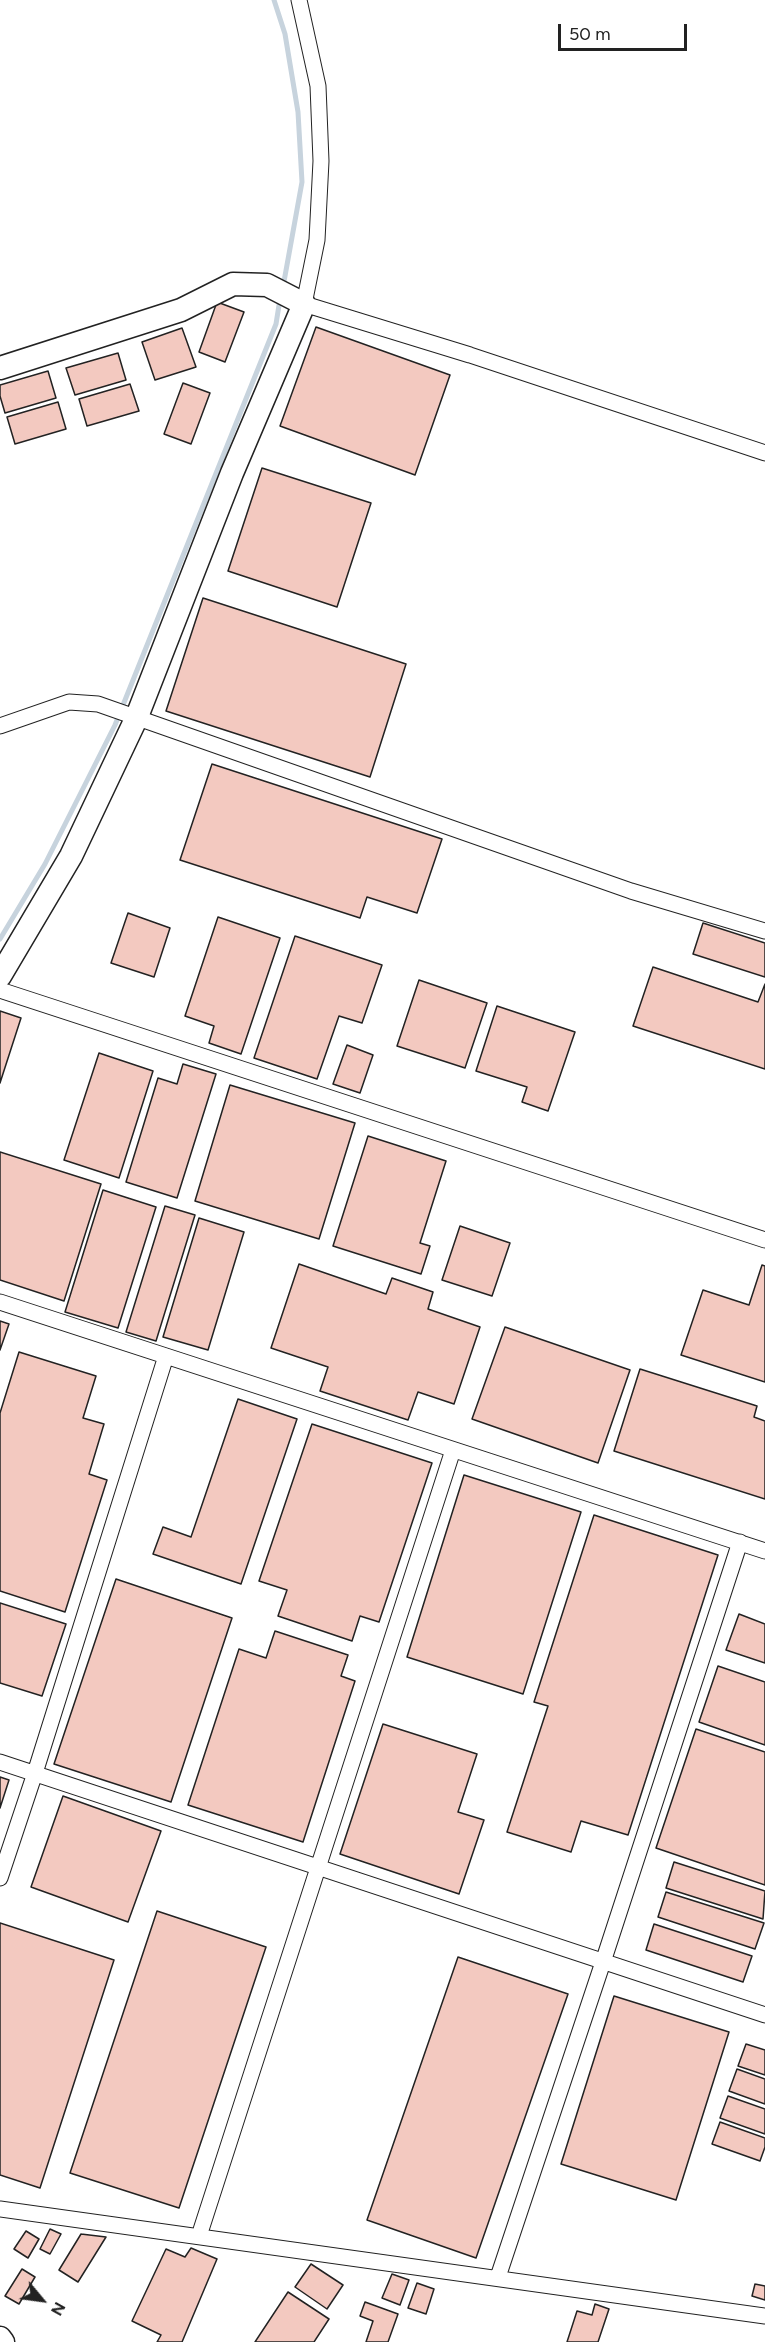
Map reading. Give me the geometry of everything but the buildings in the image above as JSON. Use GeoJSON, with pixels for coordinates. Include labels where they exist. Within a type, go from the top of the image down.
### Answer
{"type":"FeatureCollection","features":[{"type":"Feature","properties":{"kind":"street"},"geometry":{"type":"LineString","coordinates":[[0,976],[71,856],[136,719],[232,473],[286,294],[317,240],[321,161],[318,86],[298,0]]}},
{"type":"Feature","properties":{"kind":"street"},"geometry":{"type":"LineString","coordinates":[[0,368],[181,310],[233,284],[286,294],[765,453]]}},
{"type":"Feature","properties":{"kind":"street"},"geometry":{"type":"LineString","coordinates":[[0,726],[69,702],[98,704],[631,891],[765,932]]}},
{"type":"Feature","properties":{"kind":"street"},"geometry":{"type":"LineString","coordinates":[[0,990],[765,1240]]}},
{"type":"Feature","properties":{"kind":"street"},"geometry":{"type":"LineString","coordinates":[[0,1302],[765,1551]]}},
{"type":"Feature","properties":{"kind":"street"},"geometry":{"type":"LineString","coordinates":[[0,1878],[166,1356]]}},
{"type":"Feature","properties":{"kind":"street"},"geometry":{"type":"LineString","coordinates":[[199,2236],[453,1450]]}},
{"type":"Feature","properties":{"kind":"street"},"geometry":{"type":"LineString","coordinates":[[498,2277],[740,1542]]}},
{"type":"Feature","properties":{"kind":"street"},"geometry":{"type":"LineString","coordinates":[[0,1762],[765,2016]]}},
{"type":"Feature","properties":{"kind":"street"},"geometry":{"type":"LineString","coordinates":[[0,2209],[765,2316]]}},
{"type":"Feature","properties":{"kind":"street"},"geometry":{"type":"LineString","coordinates":[[0,2338],[3,2342]]}},
{"type":"Feature","properties":{"kind":"waterway"},"geometry":{"type":"LineString","coordinates":[[274,0],[285,34],[298,112],[302,182],[283,287]]}},
{"type":"Feature","properties":{"kind":"waterway"},"geometry":{"type":"LineString","coordinates":[[0,939],[45,864],[115,725],[276,324],[280,299]]}}]}
